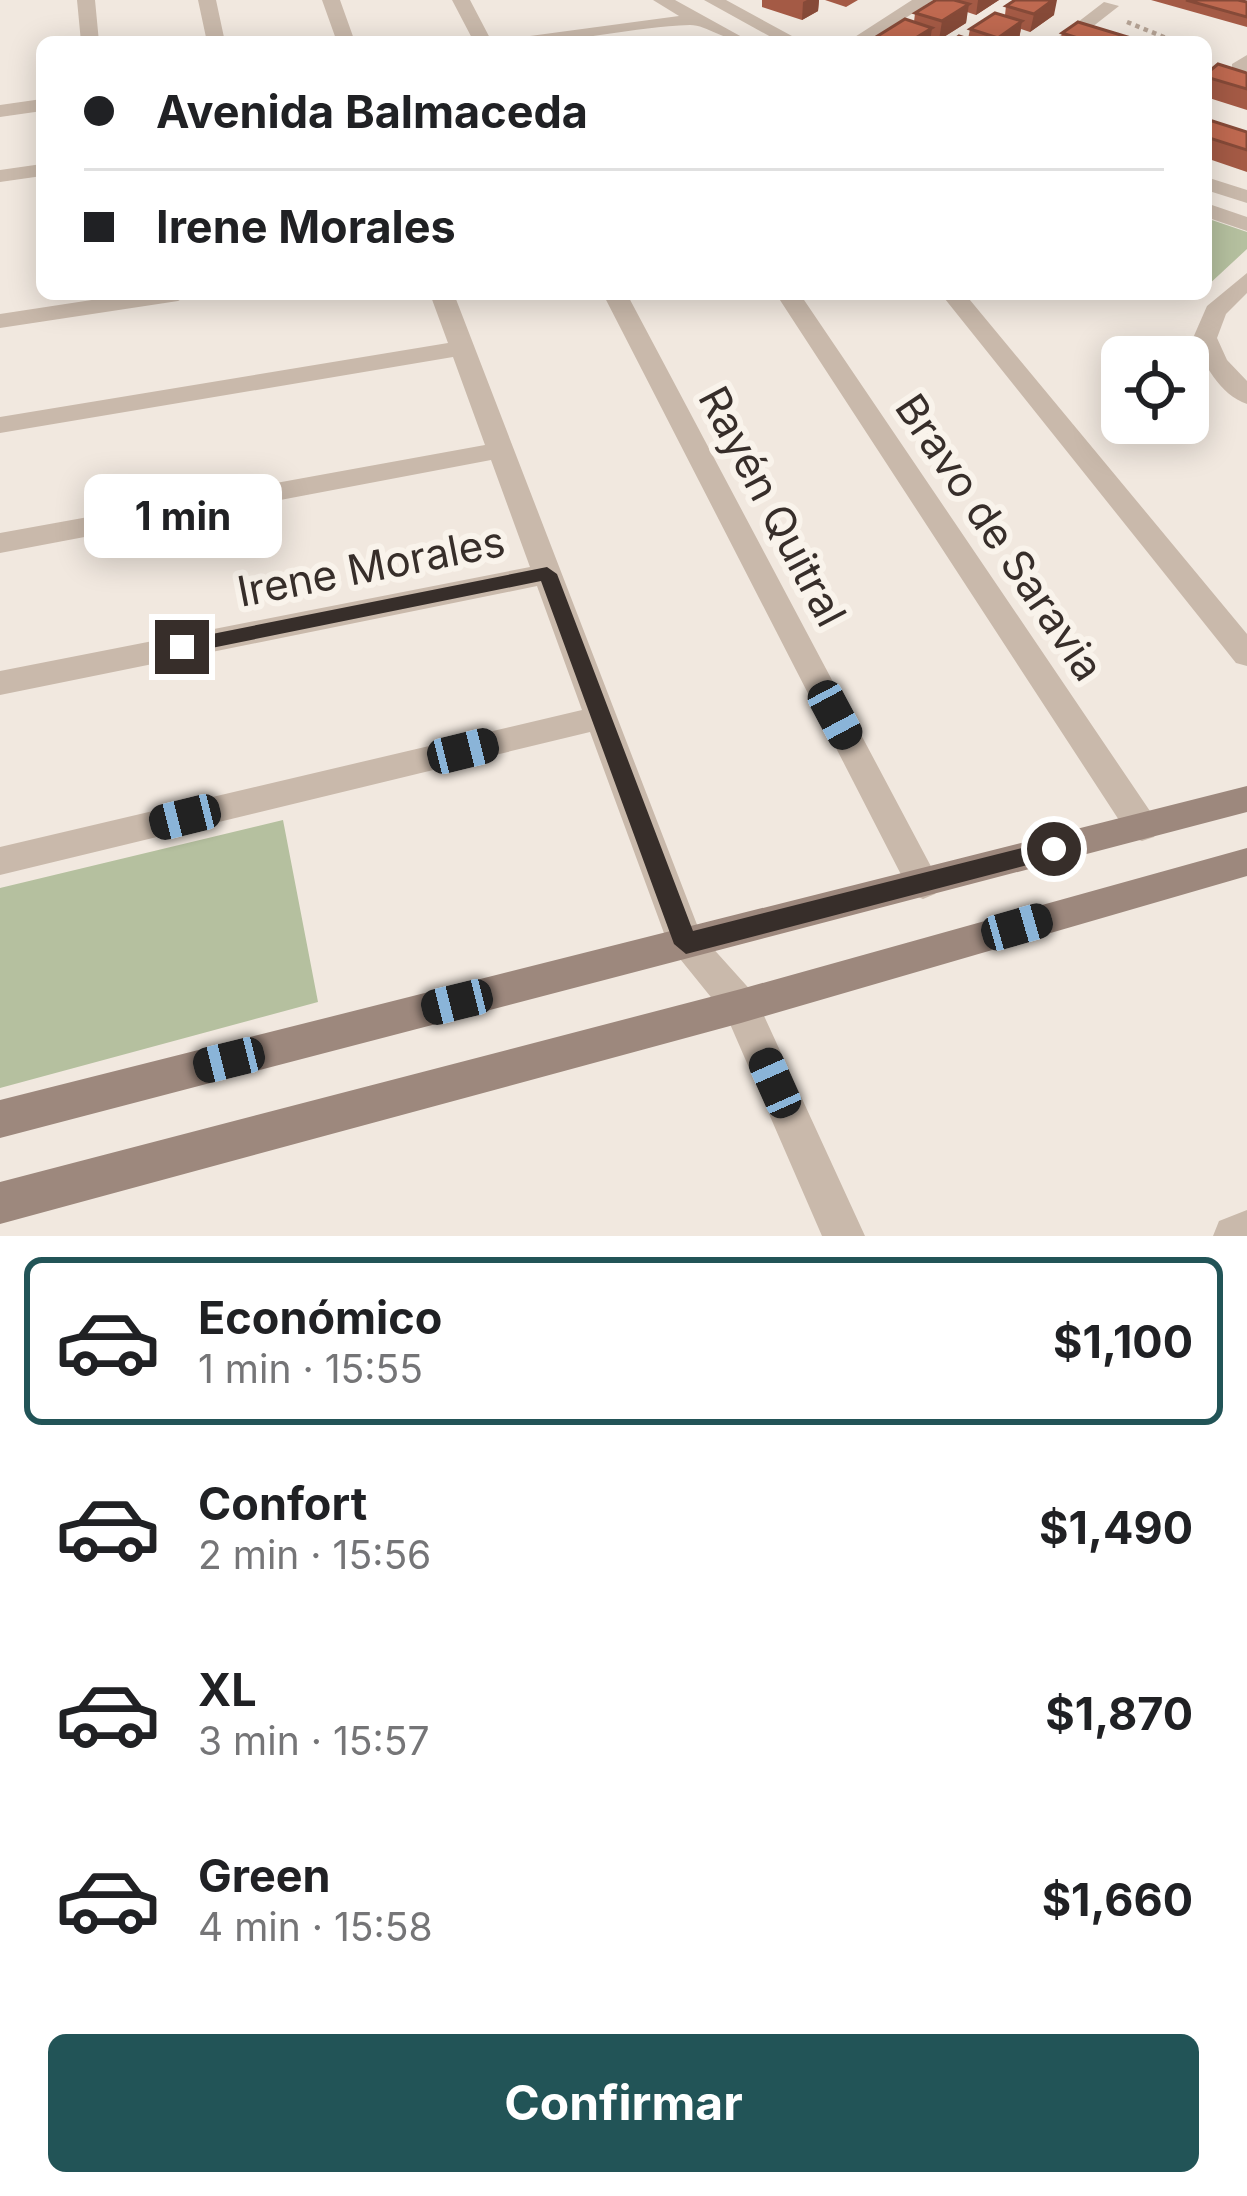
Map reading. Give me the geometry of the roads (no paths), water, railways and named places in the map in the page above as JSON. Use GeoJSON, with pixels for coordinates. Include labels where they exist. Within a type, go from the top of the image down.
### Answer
{"type":"FeatureCollection","features":[{"type":"Feature","properties":{"kind":"street"},"geometry":{"type":"LineString","coordinates":[[86,0],[89,36]]}},
{"type":"Feature","properties":{"kind":"street"},"geometry":{"type":"LineString","coordinates":[[207,0],[215,36]]}},
{"type":"Feature","properties":{"kind":"street"},"geometry":{"type":"LineString","coordinates":[[331,0],[344,36]]}},
{"type":"Feature","properties":{"kind":"street"},"geometry":{"type":"LineString","coordinates":[[461,0],[480,36]]}},
{"type":"Feature","properties":{"kind":"street"},"geometry":{"type":"LineString","coordinates":[[662,0],[730,36]]}},
{"type":"Feature","properties":{"kind":"street"},"geometry":{"type":"LineString","coordinates":[[866,36],[924,0]]}},
{"type":"Feature","properties":{"kind":"street"},"geometry":{"type":"LineString","coordinates":[[1069,36],[1110,6],[1089,0]]}},
{"type":"Feature","properties":{"kind":"street"},"geometry":{"type":"LineString","coordinates":[[717,1],[783,36]]}},
{"type":"Feature","properties":{"kind":"street"},"geometry":{"type":"LineString","coordinates":[[574,36],[697,19]]}},
{"type":"Feature","properties":{"kind":"street"},"geometry":{"type":"LineString","coordinates":[[0,111],[36,106]]}},
{"type":"Feature","properties":{"kind":"street"},"geometry":{"type":"LineString","coordinates":[[0,176],[36,171]]}},
{"type":"Feature","properties":{"kind":"street"},"geometry":{"type":"LineString","coordinates":[[1212,185],[1247,197]]}},
{"type":"Feature","properties":{"kind":"street"},"geometry":{"type":"LineString","coordinates":[[1212,212],[1247,224]]}},
{"type":"Feature","properties":{"kind":"street"},"geometry":{"type":"LineString","coordinates":[[1247,280],[1215,311],[1205,338],[1216,363],[1247,396]]}},
{"type":"Feature","properties":{"kind":"street"},"geometry":{"type":"LineString","coordinates":[[0,321],[110,300]]}},
{"type":"Feature","properties":{"kind":"street"},"geometry":{"type":"LineString","coordinates":[[444,300],[686,944],[741,1006],[844,1236]]}},
{"type":"Feature","properties":{"kind":"street","name":"Rayén Quitral"},"geometry":{"type":"LineString","coordinates":[[618,300],[923,884]]}},
{"type":"Feature","properties":{"kind":"street","name":"Bravo de Saravia"},"geometry":{"type":"LineString","coordinates":[[792,300],[1142,826]]}},
{"type":"Feature","properties":{"kind":"street"},"geometry":{"type":"LineString","coordinates":[[958,300],[1247,655]]}},
{"type":"Feature","properties":{"kind":"street"},"geometry":{"type":"LineString","coordinates":[[0,425],[463,349]]}},
{"type":"Feature","properties":{"kind":"street"},"geometry":{"type":"LineString","coordinates":[[0,543],[501,451]]}},
{"type":"Feature","properties":{"kind":"street","name":"Irene Morales"},"geometry":{"type":"LineString","coordinates":[[0,683],[547,574]]}},
{"type":"Feature","properties":{"kind":"street"},"geometry":{"type":"LineString","coordinates":[[0,861],[602,717]]}},
{"type":"Feature","properties":{"kind":"street"},"geometry":{"type":"LineString","coordinates":[[0,1119],[1247,799]]}},
{"type":"Feature","properties":{"kind":"street"},"geometry":{"type":"LineString","coordinates":[[0,1203],[741,1006],[1247,862]]}},
{"type":"Feature","properties":{"kind":"street"},"geometry":{"type":"LineString","coordinates":[[1234,1236],[1247,1231]]}}]}
